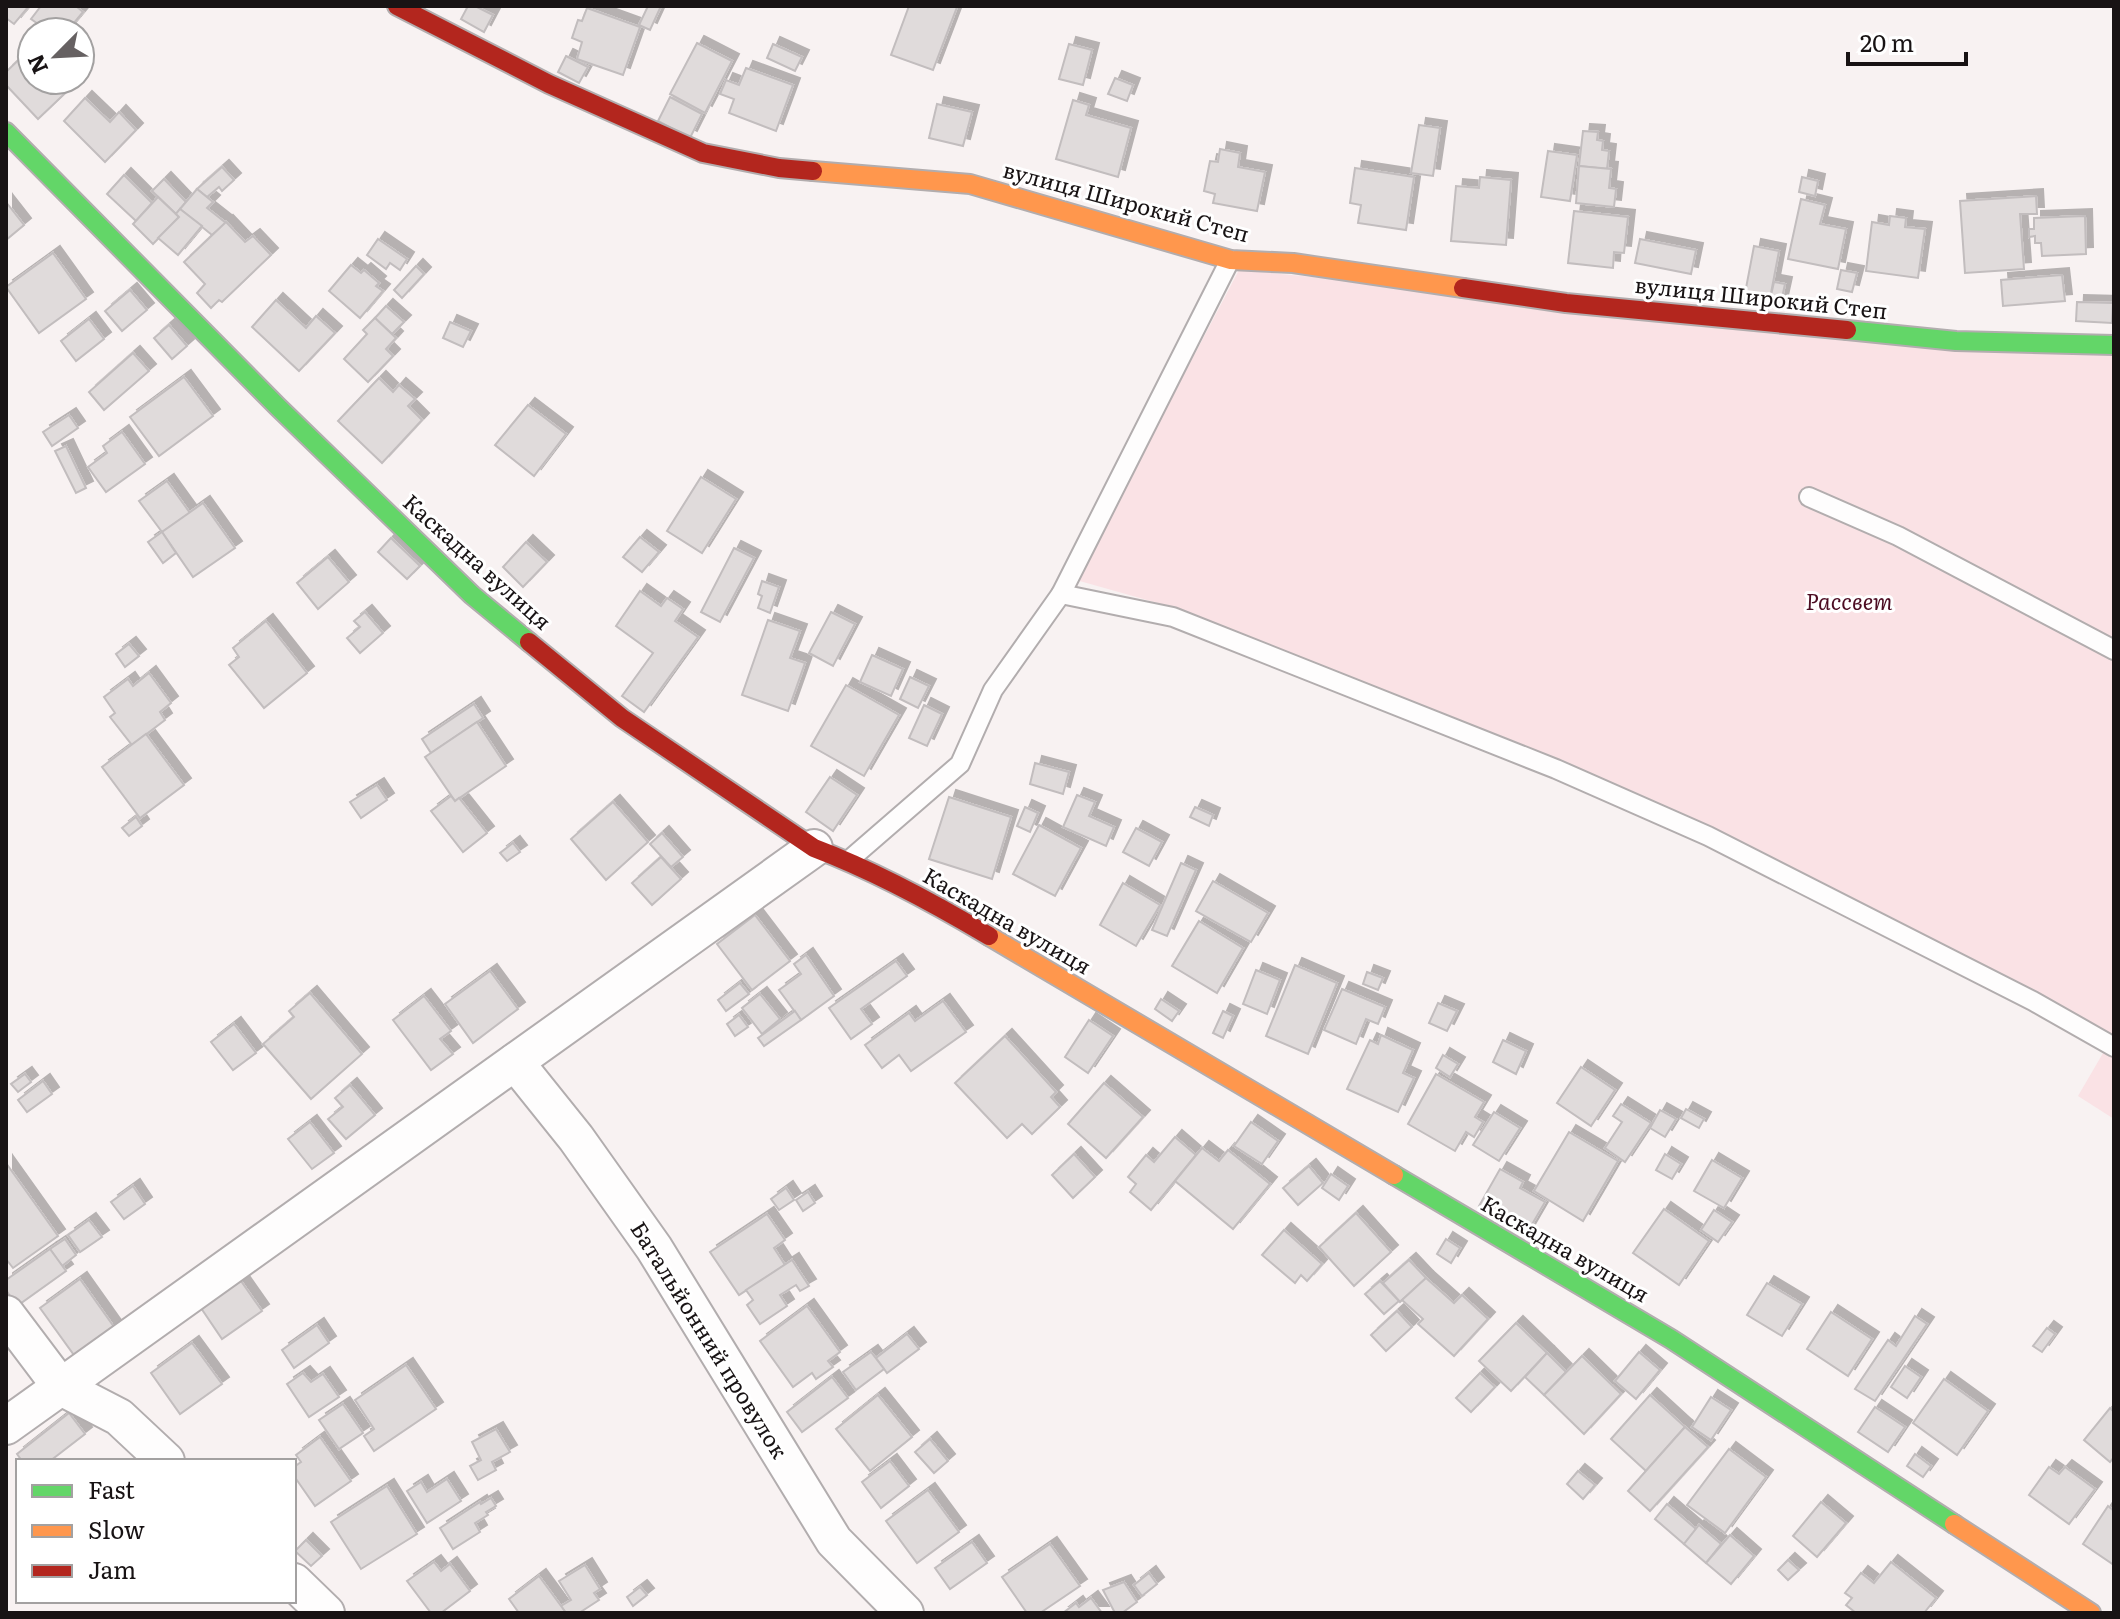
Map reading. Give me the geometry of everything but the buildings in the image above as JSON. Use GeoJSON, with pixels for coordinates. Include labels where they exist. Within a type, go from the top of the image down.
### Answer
{"type":"FeatureCollection","features":[{"type":"Feature","properties":{"kind":"street","name":"вулиця Широкий Степ"},"geometry":{"type":"LineString","coordinates":[[397,6],[549,84],[703,153],[779,168],[970,184],[1231,260],[1293,263],[1566,303],[1956,341],[2114,345]]}},
{"type":"Feature","properties":{"kind":"street","name":"Каскадна вулиця"},"geometry":{"type":"LineString","coordinates":[[6,132],[278,407],[472,595],[622,718],[814,848],[930,901],[1671,1339],[2091,1613]]}},
{"type":"Feature","properties":{"kind":"street"},"geometry":{"type":"LineString","coordinates":[[6,1426],[814,848]]}},
{"type":"Feature","properties":{"kind":"street","name":"Батальйонний провулок"},"geometry":{"type":"LineString","coordinates":[[515,1062],[576,1138],[654,1248],[834,1541],[905,1613]]}},
{"type":"Feature","properties":{"kind":"street"},"geometry":{"type":"LineString","coordinates":[[6,1314],[61,1387],[119,1417],[164,1459]]}},
{"type":"Feature","properties":{"kind":"street"},"geometry":{"type":"LineString","coordinates":[[296,1584],[326,1613]]}},
{"type":"Feature","properties":{"kind":"lane"},"geometry":{"type":"LineString","coordinates":[[848,861],[960,764],[993,690],[1061,594],[1231,260]]}},
{"type":"Feature","properties":{"kind":"lane"},"geometry":{"type":"LineString","coordinates":[[1809,497],[1898,536],[2114,650]]}},
{"type":"Feature","properties":{"kind":"lane"},"geometry":{"type":"LineString","coordinates":[[1061,594],[1173,617],[1556,769],[1708,836],[2033,1001],[2114,1047]]}},
{"type":"Feature","properties":{"kind":"green space","name":"Рассвет"},"geometry":{"type":"Polygon","coordinates":[[[1239,270],[2114,352],[2114,1039],[2039,995],[1712,827],[1559,761],[1179,609],[1076,580],[1239,270]]]}},
{"type":"Feature","properties":{"kind":"green space"},"geometry":{"type":"Polygon","coordinates":[[[2106,1048],[2114,1052],[2114,1119],[2078,1096],[2106,1048]]]}},
{"type":"Feature","properties":{"kind":"traffic: fast"},"geometry":{"type":"LineString","coordinates":[[6,132],[278,407],[472,595],[529,642]]}},
{"type":"Feature","properties":{"kind":"traffic: fast"},"geometry":{"type":"LineString","coordinates":[[1847,330],[1956,341],[2114,345]]}},
{"type":"Feature","properties":{"kind":"traffic: fast"},"geometry":{"type":"LineString","coordinates":[[1394,1175],[1671,1339],[1954,1524]]}},
{"type":"Feature","properties":{"kind":"traffic: slow"},"geometry":{"type":"LineString","coordinates":[[813,171],[970,184],[1231,260],[1293,263],[1463,288]]}},
{"type":"Feature","properties":{"kind":"traffic: slow"},"geometry":{"type":"LineString","coordinates":[[989,936],[1394,1175]]}},
{"type":"Feature","properties":{"kind":"traffic: slow"},"geometry":{"type":"LineString","coordinates":[[1954,1524],[2091,1613]]}},
{"type":"Feature","properties":{"kind":"traffic: jam"},"geometry":{"type":"LineString","coordinates":[[397,6],[549,84],[703,153],[779,168],[813,171]]}},
{"type":"Feature","properties":{"kind":"traffic: jam"},"geometry":{"type":"LineString","coordinates":[[1463,288],[1566,303],[1847,330]]}},
{"type":"Feature","properties":{"kind":"traffic: jam"},"geometry":{"type":"LineString","coordinates":[[529,642],[622,718],[814,848],[903,888],[989,936]]}}]}
